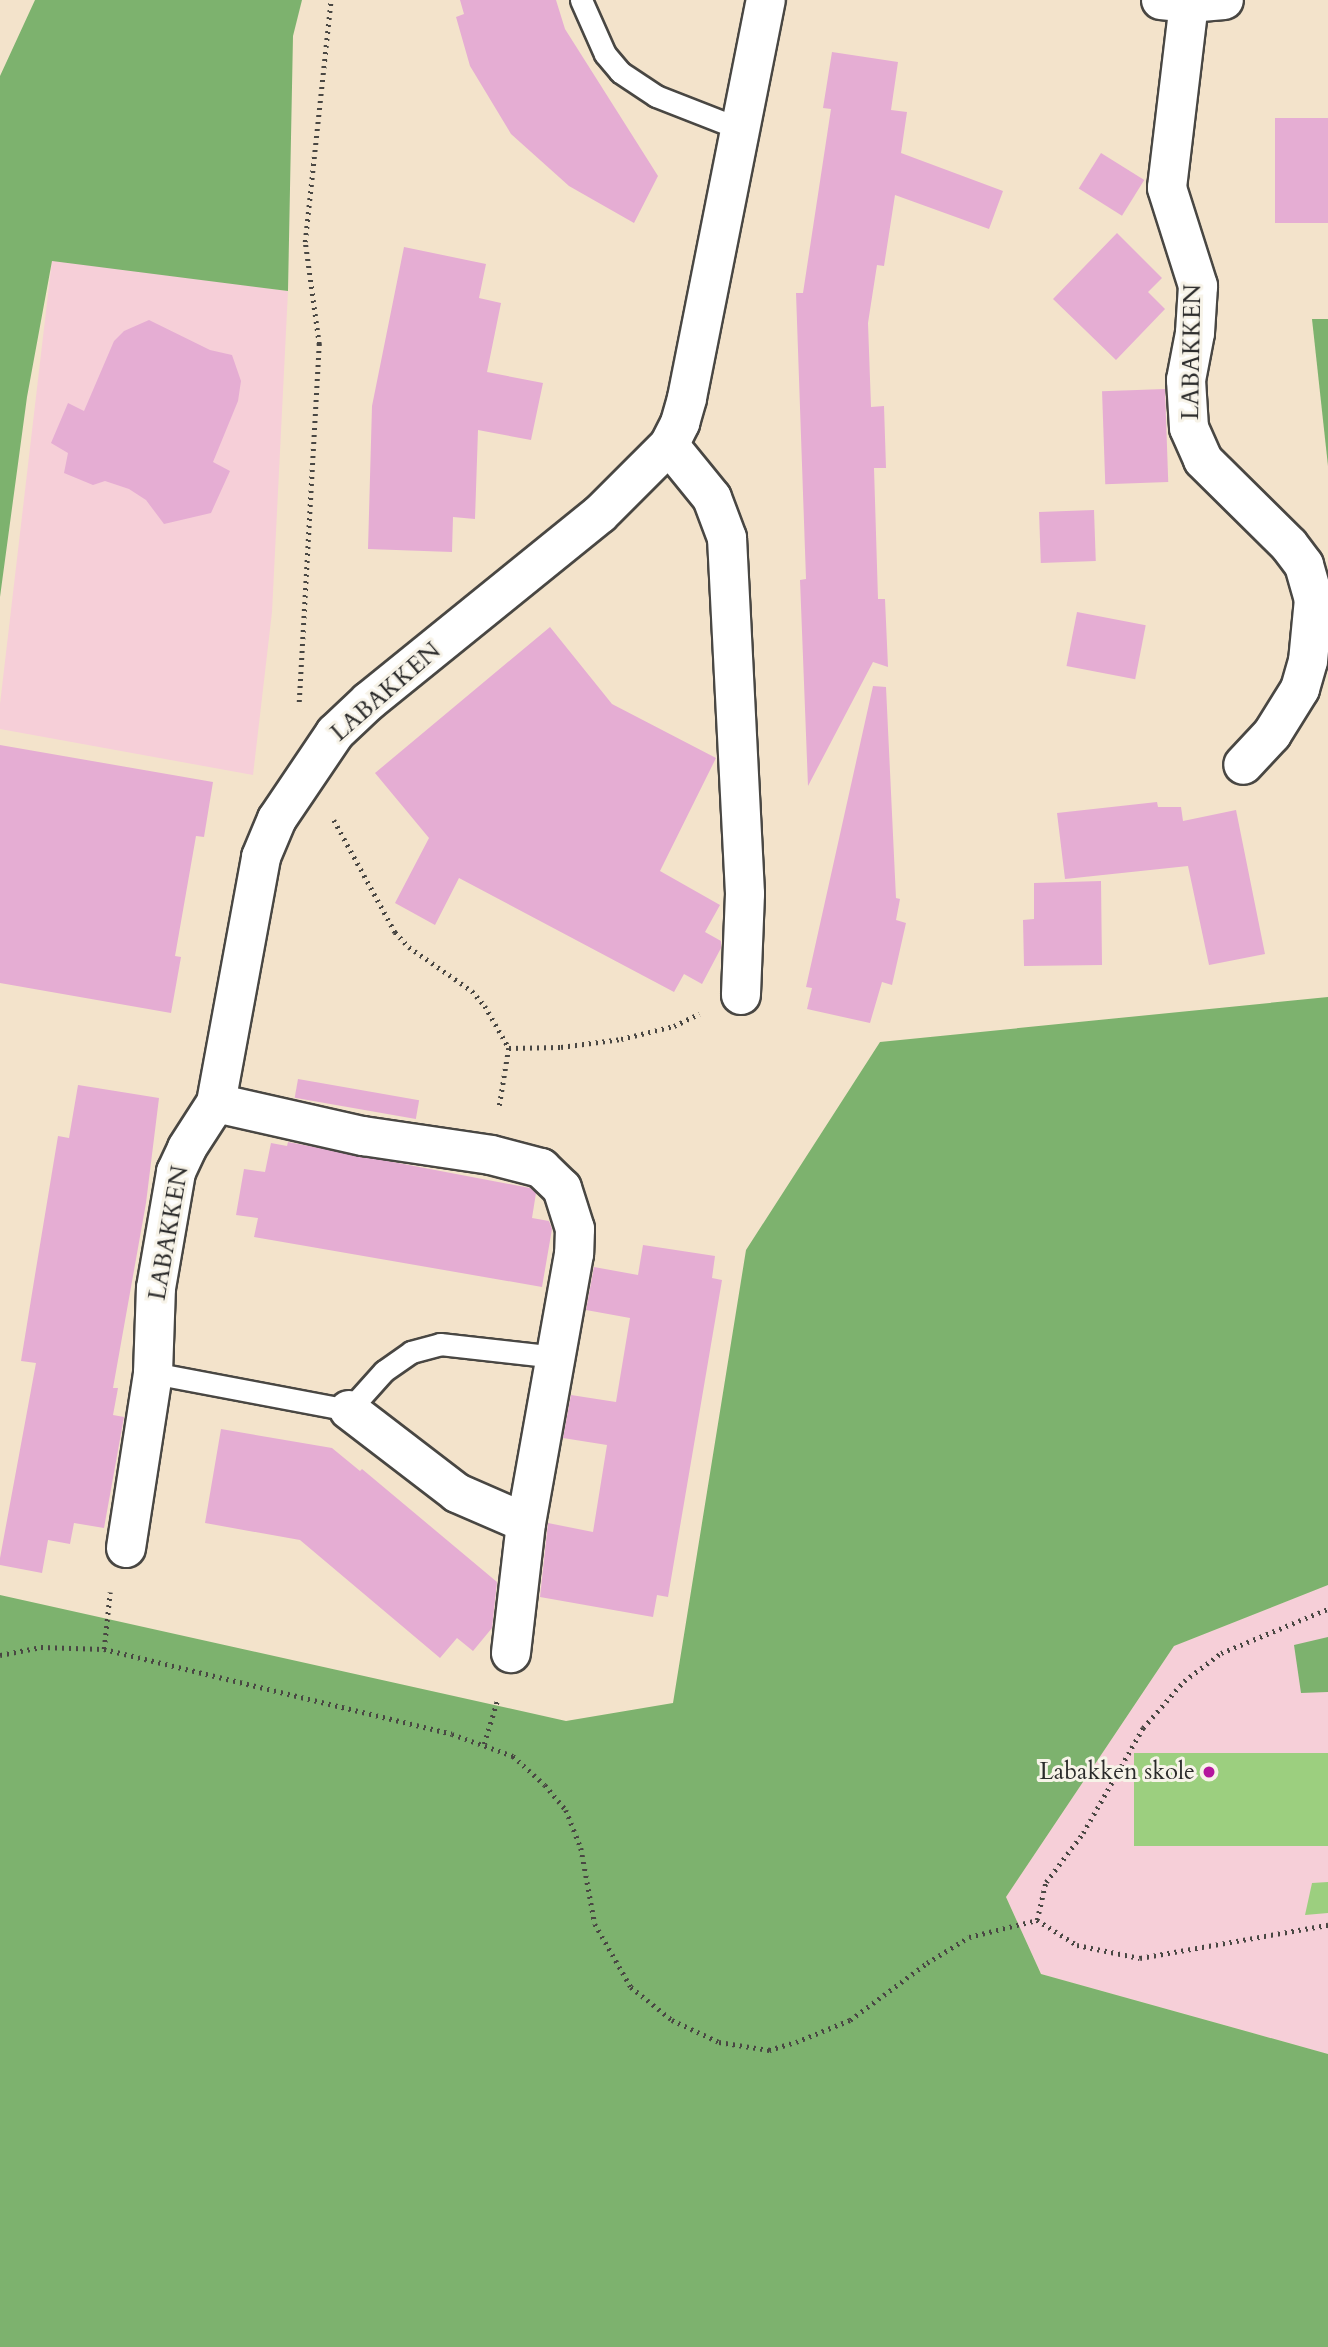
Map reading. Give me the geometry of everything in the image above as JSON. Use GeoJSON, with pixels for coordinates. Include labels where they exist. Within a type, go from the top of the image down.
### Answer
{"type":"FeatureCollection","features":[{"type":"Feature","properties":{"kind":"street","name":"LABAKKEN"},"geometry":{"type":"LineString","coordinates":[[126,1548],[153,1373],[156,1288],[176,1172],[187,1148],[216,1103],[261,857],[277,819],[335,733],[369,701],[600,514],[669,445],[687,398],[766,0]]}},
{"type":"Feature","properties":{"kind":"street","name":"LABAKKEN"},"geometry":{"type":"LineString","coordinates":[[1191,1],[1167,188],[1198,286],[1195,332],[1186,380],[1189,428],[1203,460],[1289,545],[1304,565],[1314,599],[1308,661],[1300,689],[1272,734],[1243,765]]}},
{"type":"Feature","properties":{"kind":"street"},"geometry":{"type":"LineString","coordinates":[[669,445],[712,498],[727,538],[745,894],[741,995]]}},
{"type":"Feature","properties":{"kind":"street"},"geometry":{"type":"LineString","coordinates":[[216,1103],[363,1136],[491,1155],[541,1168],[562,1188],[571,1208],[574,1254],[526,1523],[510,1653]]}},
{"type":"Feature","properties":{"kind":"street"},"geometry":{"type":"LineString","coordinates":[[349,1410],[457,1493],[526,1523]]}},
{"type":"Feature","properties":{"kind":"lane"},"geometry":{"type":"LineString","coordinates":[[581,0],[605,54],[620,72],[656,96],[740,129]]}},
{"type":"Feature","properties":{"kind":"lane"},"geometry":{"type":"LineString","coordinates":[[153,1373],[349,1410],[384,1371],[411,1352],[440,1344],[556,1357]]}},
{"type":"Feature","properties":{"kind":"path"},"geometry":{"type":"LineString","coordinates":[[331,0],[305,242],[319,344],[298,693],[315,784],[395,932],[409,947],[472,992],[485,1006],[509,1048],[491,1155]]}},
{"type":"Feature","properties":{"kind":"path"},"geometry":{"type":"LineString","coordinates":[[509,1048],[561,1047],[621,1039],[674,1026],[741,995]]}},
{"type":"Feature","properties":{"kind":"path"},"geometry":{"type":"LineString","coordinates":[[104,1649],[109,1595],[126,1548]]}},
{"type":"Feature","properties":{"kind":"path"},"geometry":{"type":"LineString","coordinates":[[1037,1920],[1046,1882],[1083,1833],[1143,1728],[1184,1681],[1221,1653],[1328,1609]]}},
{"type":"Feature","properties":{"kind":"path"},"geometry":{"type":"LineString","coordinates":[[0,1655],[41,1647],[104,1649],[452,1734],[513,1756],[545,1785],[566,1811],[581,1848],[595,1924],[631,1987],[672,2020],[719,2042],[769,2050],[796,2042],[850,2020],[927,1963],[969,1937],[1037,1920],[1077,1945],[1140,1958],[1328,1926]]}},
{"type":"Feature","properties":{"kind":"shaded area"},"geometry":{"type":"Polygon","coordinates":[[[52,260],[288,291],[272,612],[253,775],[0,729],[0,704],[52,260]]]}},
{"type":"Feature","properties":{"kind":"shaded area","name":"Labakken skole"},"geometry":{"type":"Polygon","coordinates":[[[1328,1585],[1328,2054],[1041,1974],[1006,1897],[1174,1646],[1328,1585]]]}},
{"type":"Feature","properties":{"kind":"green space"},"geometry":{"type":"Polygon","coordinates":[[[35,0],[302,0],[293,36],[288,291],[52,261],[27,397],[0,597],[0,76],[35,0]]]}},
{"type":"Feature","properties":{"kind":"green space"},"geometry":{"type":"Polygon","coordinates":[[[1312,319],[1328,319],[1328,466],[1312,319]]]}},
{"type":"Feature","properties":{"kind":"green space"},"geometry":{"type":"Polygon","coordinates":[[[1328,997],[1328,1585],[1174,1646],[1006,1897],[1041,1974],[1328,2054],[1328,2347],[0,2347],[0,1595],[566,1721],[673,1703],[746,1250],[880,1042],[1328,997]]]}},
{"type":"Feature","properties":{"kind":"green space"},"geometry":{"type":"Polygon","coordinates":[[[1328,1637],[1328,1692],[1301,1693],[1294,1645],[1328,1637]]]}},
{"type":"Feature","properties":{"kind":"green space"},"geometry":{"type":"Polygon","coordinates":[[[1134,1753],[1328,1753],[1328,1846],[1134,1846],[1134,1753]]]}},
{"type":"Feature","properties":{"kind":"green space"},"geometry":{"type":"Polygon","coordinates":[[[1328,1882],[1328,1913],[1305,1915],[1312,1883],[1328,1882]]]}},
{"type":"Feature","properties":{"kind":"building"},"geometry":{"type":"Polygon","coordinates":[[[460,0],[556,0],[565,29],[658,176],[634,223],[569,186],[511,134],[470,66],[456,17],[464,14],[460,0]]]}},
{"type":"Feature","properties":{"kind":"building"},"geometry":{"type":"Polygon","coordinates":[[[832,52],[898,62],[891,110],[907,112],[901,153],[1003,191],[989,229],[895,195],[884,266],[877,265],[868,323],[871,407],[884,406],[886,468],[874,468],[878,599],[885,599],[888,667],[873,662],[808,786],[800,580],[806,579],[796,293],[803,293],[831,109],[823,108],[832,52]]]}},
{"type":"Feature","properties":{"kind":"building"},"geometry":{"type":"Polygon","coordinates":[[[1275,118],[1328,118],[1328,223],[1275,223],[1275,118]]]}},
{"type":"Feature","properties":{"kind":"building"},"geometry":{"type":"Polygon","coordinates":[[[1101,153],[1144,180],[1122,216],[1079,189],[1101,153]]]}},
{"type":"Feature","properties":{"kind":"building"},"geometry":{"type":"Polygon","coordinates":[[[1117,233],[1162,278],[1148,292],[1165,309],[1116,360],[1053,299],[1117,233]]]}},
{"type":"Feature","properties":{"kind":"building"},"geometry":{"type":"Polygon","coordinates":[[[404,247],[486,264],[479,298],[501,303],[487,372],[543,383],[531,440],[478,430],[475,519],[453,517],[452,552],[368,549],[372,406],[404,247]]]}},
{"type":"Feature","properties":{"kind":"building"},"geometry":{"type":"Polygon","coordinates":[[[149,320],[210,350],[232,355],[241,381],[238,401],[213,462],[230,471],[211,513],[164,524],[146,500],[129,489],[105,481],[93,485],[64,473],[68,453],[51,443],[68,403],[84,411],[114,341],[124,331],[149,320]]]}},
{"type":"Feature","properties":{"kind":"building"},"geometry":{"type":"Polygon","coordinates":[[[1165,389],[1168,482],[1105,484],[1102,391],[1165,389]]]}},
{"type":"Feature","properties":{"kind":"building"},"geometry":{"type":"Polygon","coordinates":[[[1094,510],[1096,561],[1041,563],[1039,512],[1094,510]]]}},
{"type":"Feature","properties":{"kind":"building"},"geometry":{"type":"Polygon","coordinates":[[[1077,612],[1146,625],[1135,679],[1067,666],[1077,612]]]}},
{"type":"Feature","properties":{"kind":"building"},"geometry":{"type":"Polygon","coordinates":[[[550,627],[612,704],[716,758],[660,871],[720,905],[705,932],[721,941],[721,948],[702,984],[684,974],[674,992],[459,878],[435,925],[395,903],[429,838],[375,773],[550,627]]]}},
{"type":"Feature","properties":{"kind":"building"},"geometry":{"type":"Polygon","coordinates":[[[873,686],[886,687],[896,898],[900,899],[896,920],[906,923],[892,985],[882,982],[870,1023],[807,1009],[812,988],[806,987],[873,686]]]}},
{"type":"Feature","properties":{"kind":"building"},"geometry":{"type":"Polygon","coordinates":[[[0,745],[213,782],[204,837],[196,836],[175,956],[181,957],[171,1013],[0,983],[0,745]]]}},
{"type":"Feature","properties":{"kind":"building"},"geometry":{"type":"Polygon","coordinates":[[[1157,802],[1158,807],[1181,807],[1183,821],[1236,810],[1265,954],[1209,965],[1188,866],[1065,879],[1057,813],[1157,802]]]}},
{"type":"Feature","properties":{"kind":"building"},"geometry":{"type":"Polygon","coordinates":[[[1101,881],[1102,965],[1024,966],[1023,920],[1034,919],[1034,883],[1101,881]]]}},
{"type":"Feature","properties":{"kind":"building"},"geometry":{"type":"Polygon","coordinates":[[[298,1079],[419,1100],[416,1119],[295,1098],[298,1079]]]}},
{"type":"Feature","properties":{"kind":"building"},"geometry":{"type":"Polygon","coordinates":[[[78,1085],[159,1098],[146,1203],[113,1388],[118,1388],[113,1415],[124,1417],[104,1528],[74,1523],[70,1544],[48,1540],[42,1573],[0,1565],[0,1558],[36,1363],[21,1361],[35,1275],[58,1136],[69,1138],[78,1085]]]}},
{"type":"Feature","properties":{"kind":"building"},"geometry":{"type":"Polygon","coordinates":[[[288,1142],[530,1188],[536,1193],[532,1218],[549,1221],[552,1229],[542,1287],[254,1237],[258,1218],[236,1215],[244,1169],[265,1172],[271,1143],[287,1146],[288,1142]]]}},
{"type":"Feature","properties":{"kind":"building"},"geometry":{"type":"Polygon","coordinates":[[[643,1245],[715,1256],[712,1278],[722,1280],[668,1597],[657,1595],[653,1617],[540,1597],[548,1523],[593,1532],[607,1445],[563,1438],[571,1395],[616,1402],[630,1318],[586,1310],[594,1267],[638,1275],[643,1245]]]}},
{"type":"Feature","properties":{"kind":"building"},"geometry":{"type":"Polygon","coordinates":[[[221,1429],[332,1448],[360,1471],[362,1469],[497,1582],[492,1628],[473,1651],[457,1638],[440,1658],[300,1540],[205,1523],[221,1429]]]}},
{"type":"Feature","properties":{"kind":"place","name":"Labakken skole"},"geometry":{"type":"Point","coordinates":[1209,1772]}}]}
